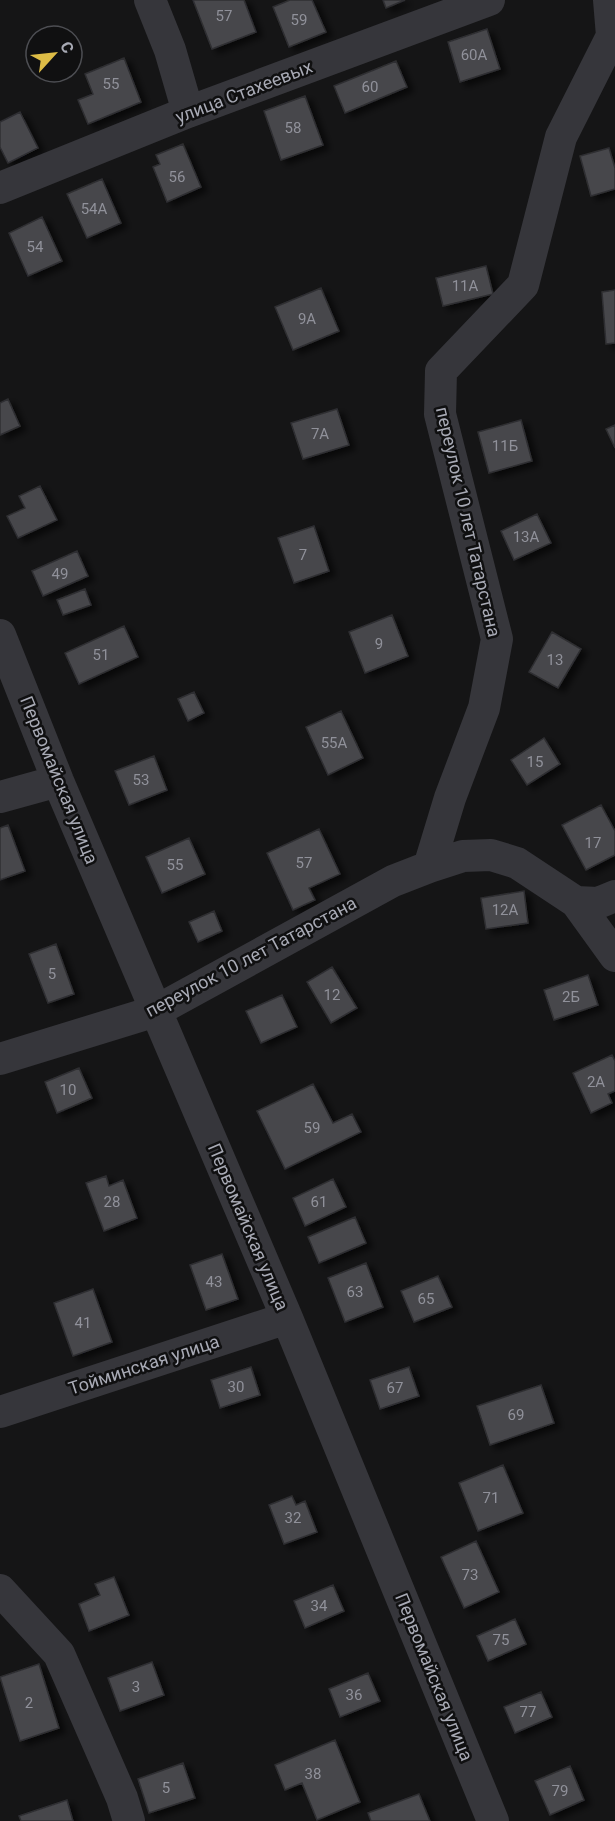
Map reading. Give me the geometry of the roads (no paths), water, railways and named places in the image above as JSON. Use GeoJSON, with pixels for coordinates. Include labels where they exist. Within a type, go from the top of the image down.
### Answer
{"type":"FeatureCollection","features":[{"type":"Feature","properties":{"kind":"street"},"geometry":{"type":"LineString","coordinates":[[150,0],[170,50],[188,112]]}},
{"type":"Feature","properties":{"kind":"street","name":"улица Стахеевых"},"geometry":{"type":"LineString","coordinates":[[0,188],[188,112],[489,0]]}},
{"type":"Feature","properties":{"kind":"street","name":"переулок 10 лет Татарстана"},"geometry":{"type":"LineString","coordinates":[[429,867],[450,798],[484,708],[497,639],[440,414],[441,372],[523,285],[561,137],[612,36],[609,0]]}},
{"type":"Feature","properties":{"kind":"street","name":"Первомайская улица"},"geometry":{"type":"LineString","coordinates":[[0,635],[58,781],[287,1318],[493,1821]]}},
{"type":"Feature","properties":{"kind":"street"},"geometry":{"type":"LineString","coordinates":[[0,797],[58,781]]}},
{"type":"Feature","properties":{"kind":"street","name":"переулок 10 лет Татарстана"},"geometry":{"type":"LineString","coordinates":[[0,1059],[156,1011],[393,881],[463,856],[491,855],[517,863],[576,902]]}},
{"type":"Feature","properties":{"kind":"street"},"geometry":{"type":"LineString","coordinates":[[576,902],[598,903],[615,896]]}},
{"type":"Feature","properties":{"kind":"street"},"geometry":{"type":"LineString","coordinates":[[576,902],[615,956]]}},
{"type":"Feature","properties":{"kind":"street","name":"Тойминская улица"},"geometry":{"type":"LineString","coordinates":[[0,1412],[287,1318]]}},
{"type":"Feature","properties":{"kind":"street"},"geometry":{"type":"LineString","coordinates":[[0,1590],[59,1654],[122,1798],[129,1821]]}}]}
